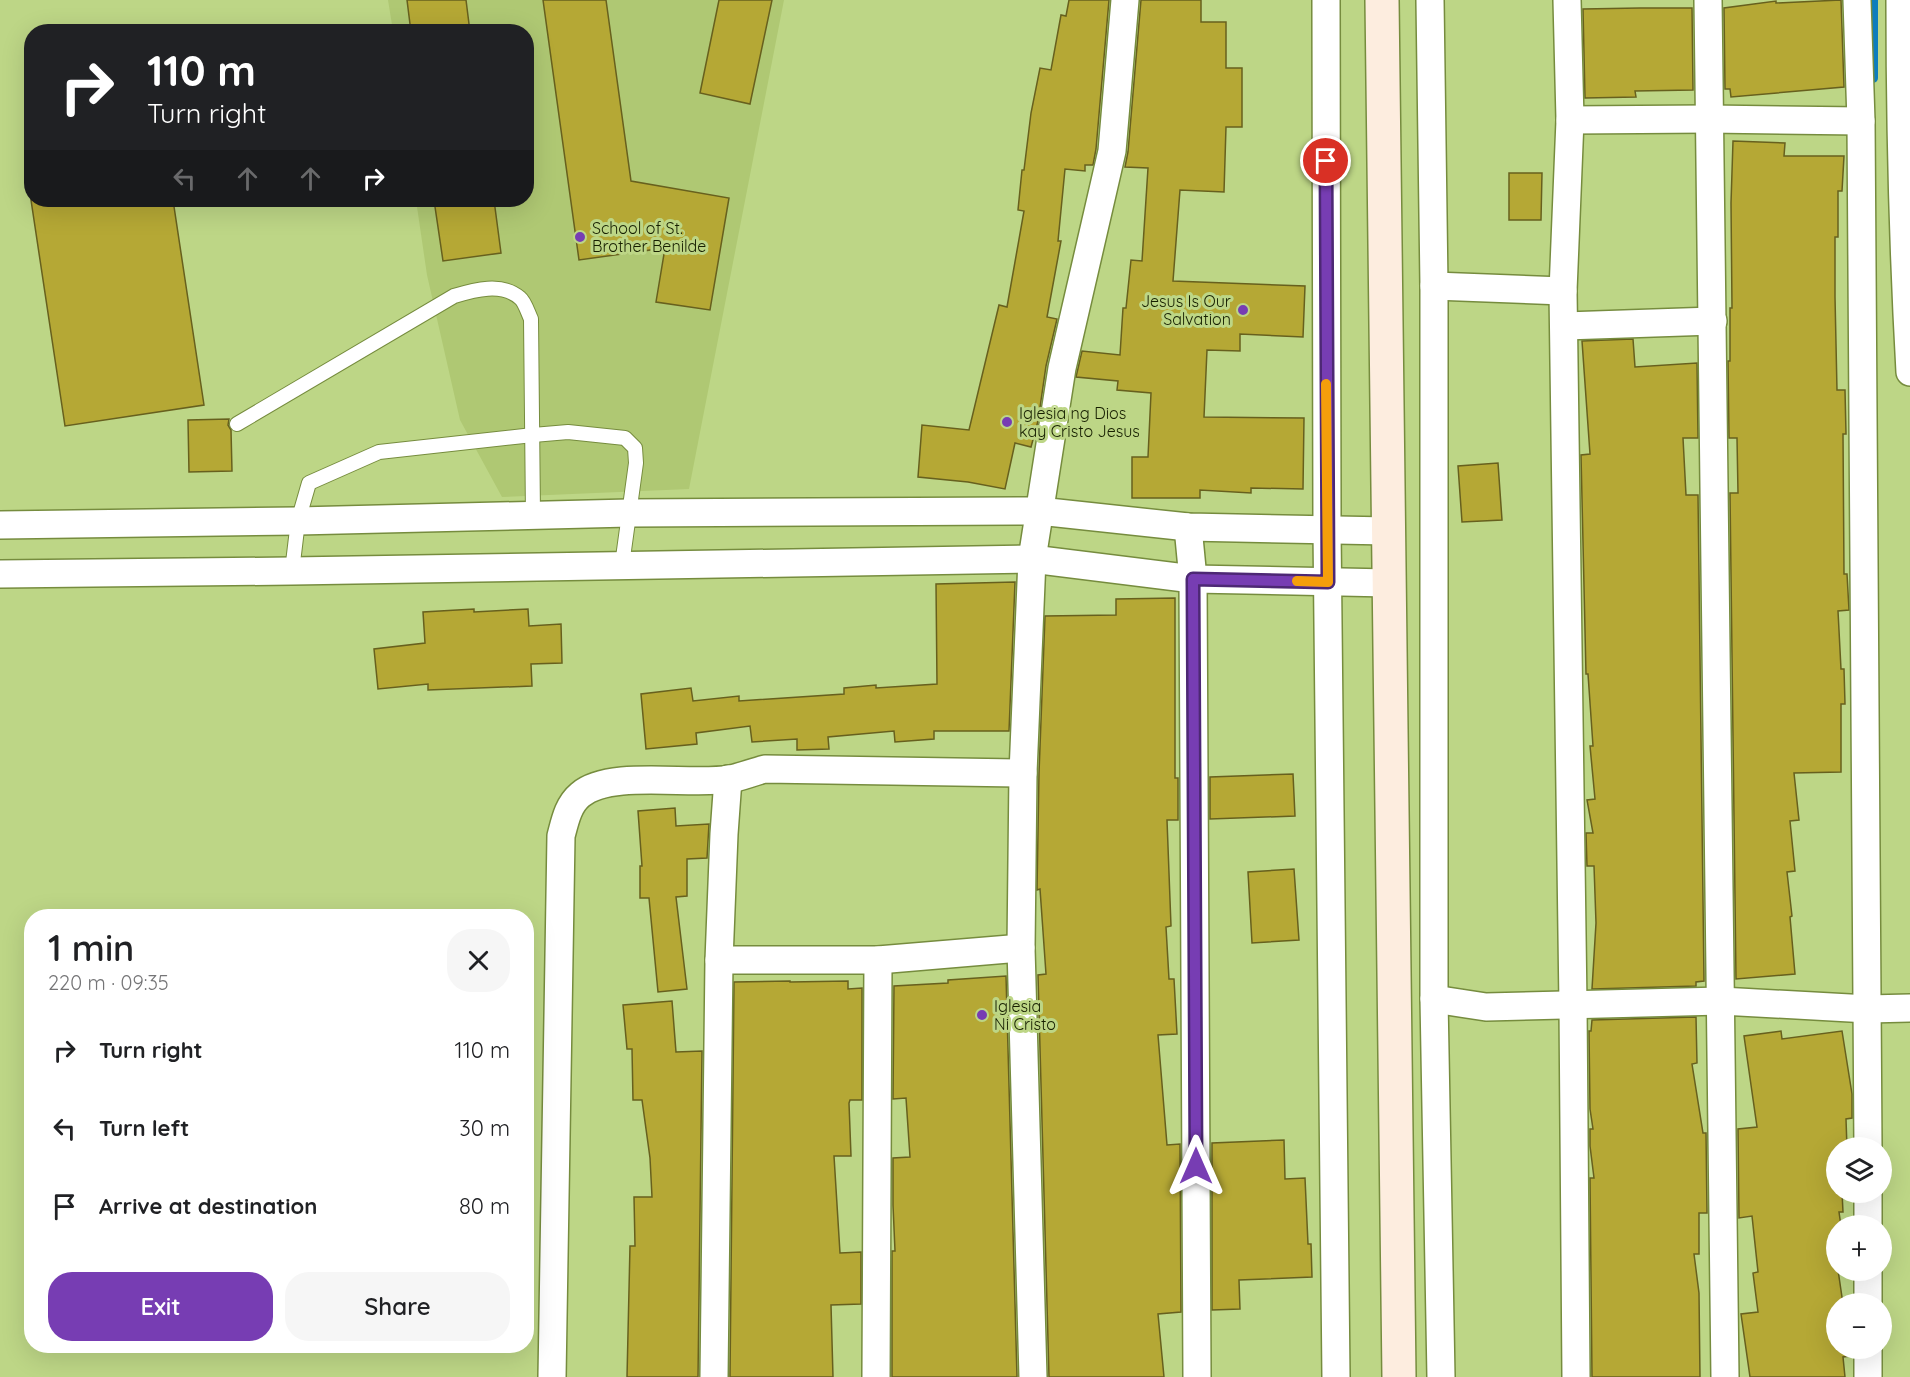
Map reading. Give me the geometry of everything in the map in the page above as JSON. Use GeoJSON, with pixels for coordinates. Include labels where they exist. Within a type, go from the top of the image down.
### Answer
{"type":"FeatureCollection","features":[{"type":"Feature","properties":{"kind":"street"},"geometry":{"type":"LineString","coordinates":[[1033,1377],[1022,948],[1023,773],[1032,559],[1062,368],[1112,151],[1125,0]]}},
{"type":"Feature","properties":{"kind":"street"},"geometry":{"type":"LineString","coordinates":[[1326,0],[1327,530],[1336,1377]]}},
{"type":"Feature","properties":{"kind":"street"},"geometry":{"type":"LineString","coordinates":[[1382,0],[1399,1377]]}},
{"type":"Feature","properties":{"kind":"street"},"geometry":{"type":"LineString","coordinates":[[1430,0],[1434,286],[1434,999],[1441,1377]]}},
{"type":"Feature","properties":{"kind":"street"},"geometry":{"type":"LineString","coordinates":[[1567,0],[1570,120],[1563,291],[1576,1377]]}},
{"type":"Feature","properties":{"kind":"street"},"geometry":{"type":"LineString","coordinates":[[1708,0],[1725,1377]]}},
{"type":"Feature","properties":{"kind":"street"},"geometry":{"type":"LineString","coordinates":[[1857,0],[1861,122],[1868,1137]]}},
{"type":"Feature","properties":{"kind":"street"},"geometry":{"type":"LineString","coordinates":[[1900,0],[1905,111],[1904,261],[1910,372]]}},
{"type":"Feature","properties":{"kind":"street"},"geometry":{"type":"LineString","coordinates":[[1570,120],[1709,119],[1861,122]]}},
{"type":"Feature","properties":{"kind":"street"},"geometry":{"type":"LineString","coordinates":[[1434,286],[1563,291]]}},
{"type":"Feature","properties":{"kind":"street"},"geometry":{"type":"LineString","coordinates":[[1565,326],[1713,321]]}},
{"type":"Feature","properties":{"kind":"street"},"geometry":{"type":"LineString","coordinates":[[0,525],[629,513],[1039,512],[1188,527],[1389,531]]}},
{"type":"Feature","properties":{"kind":"street"},"geometry":{"type":"LineString","coordinates":[[1188,527],[1193,579],[1197,1377]]}},
{"type":"Feature","properties":{"kind":"street"},"geometry":{"type":"LineString","coordinates":[[0,574],[292,572],[1032,559],[1193,579],[1389,583]]}},
{"type":"Feature","properties":{"kind":"street"},"geometry":{"type":"LineString","coordinates":[[552,1377],[561,836],[568,811],[580,795],[592,788],[610,784],[634,781],[728,779],[765,769],[1023,773]]}},
{"type":"Feature","properties":{"kind":"street"},"geometry":{"type":"LineString","coordinates":[[714,1377],[719,960],[728,779]]}},
{"type":"Feature","properties":{"kind":"street"},"geometry":{"type":"LineString","coordinates":[[719,960],[878,960],[1022,948]]}},
{"type":"Feature","properties":{"kind":"street"},"geometry":{"type":"LineString","coordinates":[[876,1377],[878,960]]}},
{"type":"Feature","properties":{"kind":"street"},"geometry":{"type":"LineString","coordinates":[[1434,999],[1486,1007],[1721,1001],[1868,1009],[1910,1008]]}},
{"type":"Feature","properties":{"kind":"street"},"geometry":{"type":"LineString","coordinates":[[1868,1359],[1868,1377]]}},
{"type":"Feature","properties":{"kind":"lane"},"geometry":{"type":"LineString","coordinates":[[237,424],[454,296],[479,289],[505,290],[521,298],[531,319],[533,515]]}},
{"type":"Feature","properties":{"kind":"lane"},"geometry":{"type":"LineString","coordinates":[[292,572],[298,521],[309,483],[379,452],[568,432],[625,438],[636,448],[622,565]]}},
{"type":"Feature","properties":{"kind":"shaded area","name":"School of St. Brother Benilde"},"geometry":{"type":"Polygon","coordinates":[[[388,0],[784,0],[689,489],[502,497],[460,420],[427,275],[417,207],[534,207],[534,24],[392,24],[388,0]]]}},
{"type":"Feature","properties":{"kind":"building"},"geometry":{"type":"Polygon","coordinates":[[[407,0],[466,0],[469,24],[410,24],[407,0]]]}},
{"type":"Feature","properties":{"kind":"building"},"geometry":{"type":"Polygon","coordinates":[[[543,0],[606,0],[631,181],[729,198],[710,310],[656,302],[665,248],[579,260],[543,0]]]}},
{"type":"Feature","properties":{"kind":"building"},"geometry":{"type":"Polygon","coordinates":[[[719,0],[772,0],[750,104],[700,93],[719,0]]]}},
{"type":"Feature","properties":{"kind":"building"},"geometry":{"type":"Polygon","coordinates":[[[1069,0],[1109,0],[1093,165],[1085,165],[1085,171],[1065,169],[1058,241],[1061,241],[1047,317],[1057,319],[1031,447],[1015,443],[1005,489],[968,482],[918,477],[922,425],[969,430],[999,305],[1007,307],[1024,211],[1018,210],[1022,170],[1024,170],[1031,113],[1040,68],[1051,70],[1061,15],[1066,16],[1069,0]]]}},
{"type":"Feature","properties":{"kind":"building"},"geometry":{"type":"Polygon","coordinates":[[[1141,0],[1201,0],[1201,22],[1226,22],[1226,68],[1242,68],[1242,127],[1226,127],[1224,192],[1180,190],[1173,281],[1305,286],[1303,337],[1240,334],[1240,351],[1207,350],[1204,417],[1304,418],[1303,489],[1251,488],[1251,493],[1200,490],[1200,498],[1132,498],[1132,457],[1148,457],[1151,393],[1117,390],[1118,381],[1076,377],[1082,351],[1120,355],[1123,308],[1126,308],[1131,260],[1142,261],[1148,168],[1125,167],[1141,0]]]}},
{"type":"Feature","properties":{"kind":"building"},"geometry":{"type":"Polygon","coordinates":[[[1841,0],[1844,87],[1731,97],[1730,89],[1725,89],[1724,8],[1776,1],[1776,3],[1841,0]]]}},
{"type":"Feature","properties":{"kind":"building"},"geometry":{"type":"Polygon","coordinates":[[[1692,8],[1693,90],[1635,91],[1636,97],[1585,98],[1583,9],[1692,8]]]}},
{"type":"Feature","properties":{"kind":"building"},"geometry":{"type":"Polygon","coordinates":[[[1733,141],[1785,143],[1784,156],[1844,156],[1842,191],[1838,191],[1838,237],[1835,237],[1835,297],[1837,390],[1845,390],[1844,574],[1847,574],[1849,610],[1838,611],[1845,704],[1841,704],[1841,772],[1794,773],[1799,820],[1790,821],[1795,871],[1787,872],[1795,974],[1736,979],[1730,493],[1738,493],[1737,438],[1729,438],[1728,361],[1730,361],[1730,308],[1732,308],[1733,141]]]}},
{"type":"Feature","properties":{"kind":"building"},"geometry":{"type":"Polygon","coordinates":[[[1509,173],[1542,173],[1541,220],[1509,220],[1509,173]]]}},
{"type":"Feature","properties":{"kind":"building"},"geometry":{"type":"Polygon","coordinates":[[[32,207],[174,207],[204,405],[65,426],[32,207]]]}},
{"type":"Feature","properties":{"kind":"building"},"geometry":{"type":"Polygon","coordinates":[[[435,207],[495,207],[501,253],[443,261],[435,207]]]}},
{"type":"Feature","properties":{"kind":"building"},"geometry":{"type":"Polygon","coordinates":[[[1633,339],[1635,367],[1697,363],[1698,438],[1683,438],[1686,495],[1698,495],[1704,981],[1696,982],[1696,986],[1592,989],[1596,923],[1594,866],[1587,866],[1586,833],[1593,833],[1587,800],[1595,799],[1590,746],[1593,746],[1588,674],[1586,674],[1581,455],[1590,454],[1582,341],[1633,339]]]}},
{"type":"Feature","properties":{"kind":"building"},"geometry":{"type":"Polygon","coordinates":[[[229,419],[232,471],[189,472],[188,420],[229,419]]]}},
{"type":"Feature","properties":{"kind":"building"},"geometry":{"type":"Polygon","coordinates":[[[1498,463],[1502,520],[1462,522],[1458,466],[1498,463]]]}},
{"type":"Feature","properties":{"kind":"building"},"geometry":{"type":"Polygon","coordinates":[[[1015,582],[1009,731],[934,731],[934,739],[895,742],[894,731],[828,737],[829,749],[797,750],[797,739],[752,742],[750,726],[696,733],[697,744],[646,749],[641,694],[691,688],[693,701],[739,696],[739,701],[844,694],[844,688],[876,685],[876,688],[937,684],[936,584],[1015,582]]]}},
{"type":"Feature","properties":{"kind":"building"},"geometry":{"type":"Polygon","coordinates":[[[1175,598],[1175,778],[1178,778],[1178,820],[1167,820],[1171,926],[1166,927],[1169,979],[1174,979],[1177,1034],[1158,1035],[1167,1145],[1180,1144],[1181,1312],[1158,1314],[1164,1377],[1049,1377],[1038,975],[1046,974],[1040,889],[1037,890],[1045,616],[1116,615],[1116,599],[1175,598]]]}},
{"type":"Feature","properties":{"kind":"building"},"geometry":{"type":"Polygon","coordinates":[[[474,609],[474,612],[528,609],[529,626],[561,624],[562,663],[531,664],[532,686],[428,690],[428,684],[378,689],[374,649],[425,643],[423,612],[474,609]]]}},
{"type":"Feature","properties":{"kind":"building"},"geometry":{"type":"Polygon","coordinates":[[[1293,774],[1295,816],[1210,819],[1210,777],[1293,774]]]}},
{"type":"Feature","properties":{"kind":"building"},"geometry":{"type":"Polygon","coordinates":[[[675,808],[676,826],[709,824],[707,858],[687,859],[687,896],[676,897],[687,989],[658,992],[649,898],[640,898],[640,866],[642,866],[638,811],[675,808]]]}},
{"type":"Feature","properties":{"kind":"building"},"geometry":{"type":"Polygon","coordinates":[[[1294,869],[1299,940],[1252,943],[1248,872],[1294,869]]]}},
{"type":"Feature","properties":{"kind":"building"},"geometry":{"type":"Polygon","coordinates":[[[1006,976],[1017,1377],[892,1377],[892,1251],[895,1251],[893,1158],[910,1157],[906,1098],[893,1099],[894,986],[948,983],[948,980],[1006,976]]]}},
{"type":"Feature","properties":{"kind":"building"},"geometry":{"type":"Polygon","coordinates":[[[848,981],[848,989],[862,988],[862,1100],[850,1100],[849,1103],[851,1156],[834,1156],[840,1253],[861,1252],[861,1304],[831,1305],[833,1377],[730,1377],[734,982],[848,981]]]}},
{"type":"Feature","properties":{"kind":"building"},"geometry":{"type":"Polygon","coordinates":[[[672,1001],[676,1052],[702,1051],[698,1377],[627,1377],[630,1246],[635,1246],[634,1197],[652,1197],[650,1158],[642,1100],[633,1100],[632,1049],[627,1049],[623,1005],[672,1001]]]}},
{"type":"Feature","properties":{"kind":"building"},"geometry":{"type":"Polygon","coordinates":[[[1696,1017],[1697,1063],[1692,1064],[1703,1133],[1706,1133],[1707,1213],[1699,1213],[1699,1254],[1694,1254],[1699,1293],[1700,1377],[1592,1377],[1590,1178],[1594,1178],[1590,1146],[1590,1129],[1593,1129],[1590,1109],[1589,1031],[1591,1031],[1592,1020],[1696,1017]]]}},
{"type":"Feature","properties":{"kind":"building"},"geometry":{"type":"Polygon","coordinates":[[[1781,1031],[1782,1039],[1842,1031],[1852,1094],[1852,1118],[1846,1119],[1847,1137],[1826,1137],[1826,1203],[1843,1203],[1843,1212],[1839,1212],[1839,1215],[1826,1215],[1826,1281],[1840,1281],[1841,1293],[1826,1293],[1826,1359],[1843,1359],[1845,1377],[1750,1377],[1741,1314],[1758,1312],[1753,1273],[1758,1272],[1752,1216],[1739,1218],[1738,1129],[1757,1127],[1744,1036],[1781,1031]]]}},
{"type":"Feature","properties":{"kind":"building"},"geometry":{"type":"Polygon","coordinates":[[[1284,1140],[1285,1179],[1305,1178],[1312,1277],[1239,1280],[1240,1309],[1212,1310],[1212,1143],[1284,1140]]]}},
{"type":"Feature","properties":{"kind":"waterway"},"geometry":{"type":"LineString","coordinates":[[1873,0],[1873,78]]}},
{"type":"Feature","properties":{"kind":"slow traffic"},"geometry":{"type":"LineString","coordinates":[[1297,581],[1328,582],[1326,384]]}},
{"type":"Feature","properties":{"kind":"place","name":"School of St. Brother Benilde"},"geometry":{"type":"Point","coordinates":[580,237]}},
{"type":"Feature","properties":{"kind":"place","name":"Jesus Is Our Salvation"},"geometry":{"type":"Point","coordinates":[1243,310]}},
{"type":"Feature","properties":{"kind":"place","name":"Iglesia ng Dios kay Cristo Jesus"},"geometry":{"type":"Point","coordinates":[1007,422]}},
{"type":"Feature","properties":{"kind":"place","name":"Iglesia Ni Cristo"},"geometry":{"type":"Point","coordinates":[982,1015]}},
{"type":"Feature","properties":{"kind":"route"},"geometry":{"type":"LineString","coordinates":[[1196,1166],[1193,579],[1328,582],[1326,161]]}}]}
